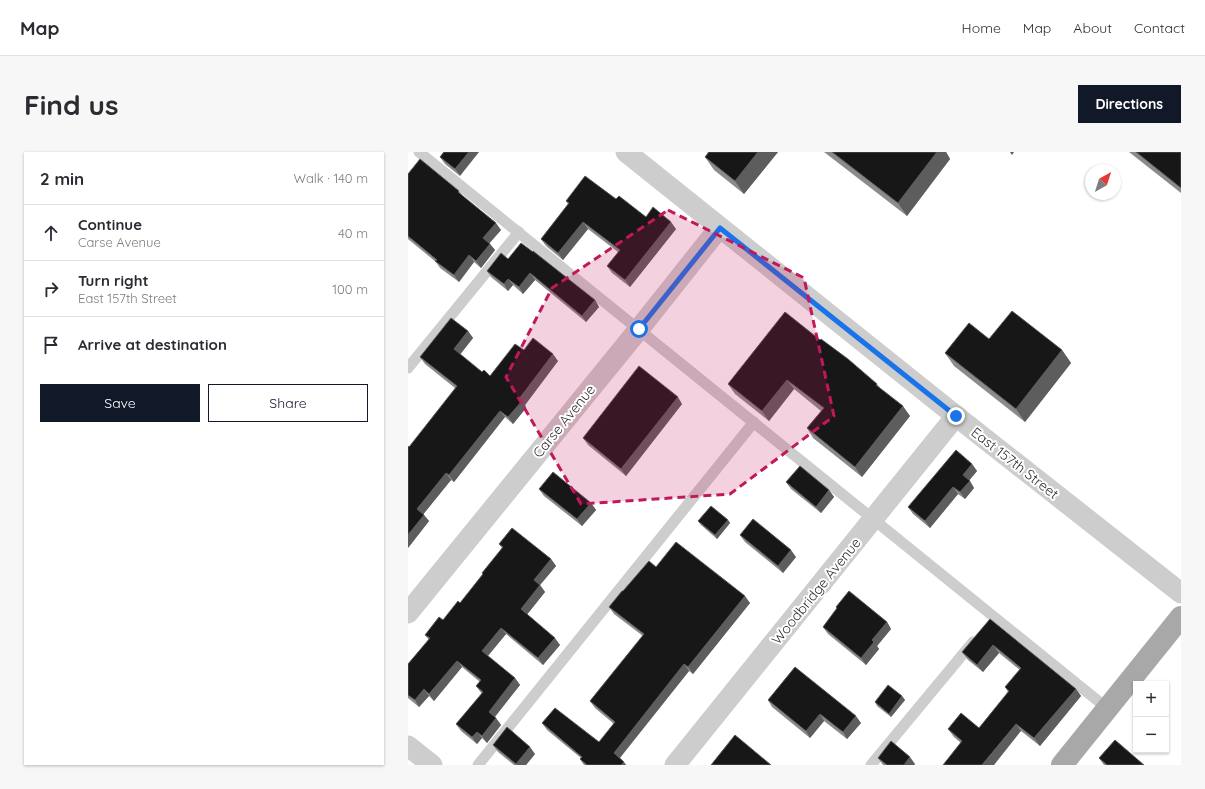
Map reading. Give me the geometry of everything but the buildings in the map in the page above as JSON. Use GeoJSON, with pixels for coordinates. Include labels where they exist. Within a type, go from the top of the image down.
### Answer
{"type":"FeatureCollection","features":[{"type":"Feature","properties":{"kind":"main road"},"geometry":{"type":"LineString","coordinates":[[1062,765],[1181,617]]}},
{"type":"Feature","properties":{"kind":"street","name":"East 157th Street"},"geometry":{"type":"LineString","coordinates":[[626,152],[956,416],[1181,593]]}},
{"type":"Feature","properties":{"kind":"street","name":"Carse Avenue"},"geometry":{"type":"LineString","coordinates":[[408,613],[720,228]]}},
{"type":"Feature","properties":{"kind":"street","name":"Woodbridge Avenue"},"geometry":{"type":"LineString","coordinates":[[675,765],[956,416]]}},
{"type":"Feature","properties":{"kind":"street"},"geometry":{"type":"LineString","coordinates":[[408,746],[432,765]]}},
{"type":"Feature","properties":{"kind":"lane"},"geometry":{"type":"LineString","coordinates":[[419,152],[873,519],[991,620],[1108,709]]}},
{"type":"Feature","properties":{"kind":"lane"},"geometry":{"type":"LineString","coordinates":[[408,368],[519,232]]}},
{"type":"Feature","properties":{"kind":"lane"},"geometry":{"type":"LineString","coordinates":[[478,765],[754,422]]}},
{"type":"Feature","properties":{"kind":"lane"},"geometry":{"type":"LineString","coordinates":[[871,765],[979,634]]}},
{"type":"Feature","properties":{"kind":"highlighted area"},"geometry":{"type":"Polygon","coordinates":[[[668,210],[804,278],[834,416],[730,494],[581,504],[506,377],[552,288],[668,210]]]}},
{"type":"Feature","properties":{"kind":"route"},"geometry":{"type":"LineString","coordinates":[[639,329],[720,228],[956,416]]}}]}
